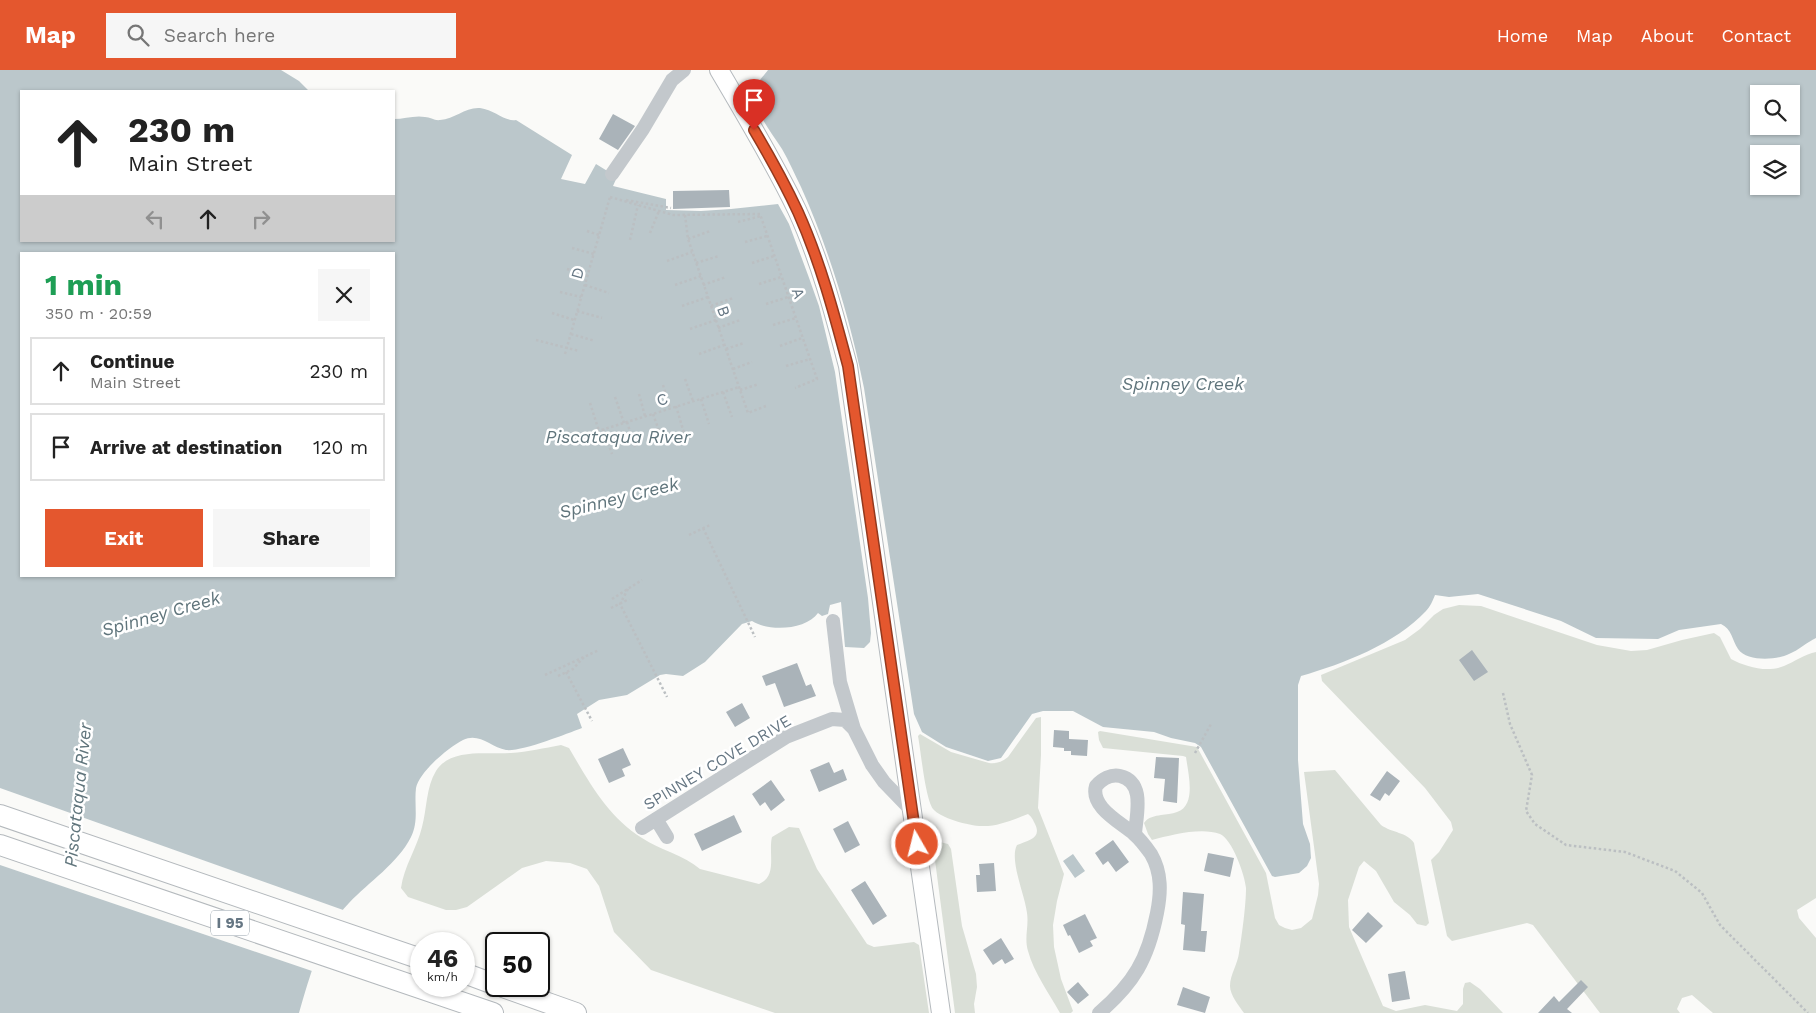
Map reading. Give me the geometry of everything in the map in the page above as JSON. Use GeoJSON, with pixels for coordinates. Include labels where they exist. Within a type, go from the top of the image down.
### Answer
{"type":"FeatureCollection","features":[{"type":"Feature","properties":{"kind":"highway","name":"I 95"},"geometry":{"type":"LineString","coordinates":[[0,816],[410,955]]}},
{"type":"Feature","properties":{"kind":"highway","name":"I 95"},"geometry":{"type":"LineString","coordinates":[[0,845],[493,1013]]}},
{"type":"Feature","properties":{"kind":"highway"},"geometry":{"type":"LineString","coordinates":[[531,997],[576,1013]]}},
{"type":"Feature","properties":{"kind":"main road"},"geometry":{"type":"LineString","coordinates":[[719,70],[761,142],[798,212],[826,287],[848,366],[941,1013]]}},
{"type":"Feature","properties":{"kind":"street"},"geometry":{"type":"LineString","coordinates":[[612,174],[643,129],[672,80],[684,70]]}},
{"type":"Feature","properties":{"kind":"street"},"geometry":{"type":"LineString","coordinates":[[833,621],[838,669],[854,729],[876,770],[898,798],[912,811]]}},
{"type":"Feature","properties":{"kind":"street","name":"SPINNEY COVE DRIVE"},"geometry":{"type":"LineString","coordinates":[[642,828],[786,737],[832,719],[845,720],[854,729]]}},
{"type":"Feature","properties":{"kind":"street"},"geometry":{"type":"LineString","coordinates":[[656,819],[667,837]]}},
{"type":"Feature","properties":{"kind":"street"},"geometry":{"type":"LineString","coordinates":[[1099,1013],[1121,993],[1140,965],[1152,940],[1158,910],[1161,890],[1157,867],[1151,855],[1134,834]]}},
{"type":"Feature","properties":{"kind":"path"},"geometry":{"type":"LineString","coordinates":[[610,197],[673,215],[760,215]]}},
{"type":"Feature","properties":{"kind":"path"},"geometry":{"type":"LineString","coordinates":[[610,197],[671,208]]}},
{"type":"Feature","properties":{"kind":"path","name":"D"},"geometry":{"type":"LineString","coordinates":[[565,354],[610,197]]}},
{"type":"Feature","properties":{"kind":"path"},"geometry":{"type":"LineString","coordinates":[[630,240],[638,205]]}},
{"type":"Feature","properties":{"kind":"path"},"geometry":{"type":"LineString","coordinates":[[650,233],[659,211]]}},
{"type":"Feature","properties":{"kind":"path","name":"B"},"geometry":{"type":"LineString","coordinates":[[685,215],[688,239],[692,252],[748,413],[766,406]]}},
{"type":"Feature","properties":{"kind":"path"},"geometry":{"type":"LineString","coordinates":[[738,222],[760,215]]}},
{"type":"Feature","properties":{"kind":"path","name":"A"},"geometry":{"type":"LineString","coordinates":[[760,215],[817,379],[795,388]]}},
{"type":"Feature","properties":{"kind":"path"},"geometry":{"type":"LineString","coordinates":[[587,231],[599,236]]}},
{"type":"Feature","properties":{"kind":"path"},"geometry":{"type":"LineString","coordinates":[[688,239],[710,231]]}},
{"type":"Feature","properties":{"kind":"path"},"geometry":{"type":"LineString","coordinates":[[745,242],[768,236]]}},
{"type":"Feature","properties":{"kind":"path"},"geometry":{"type":"LineString","coordinates":[[572,248],[594,254]]}},
{"type":"Feature","properties":{"kind":"path"},"geometry":{"type":"LineString","coordinates":[[667,261],[692,252]]}},
{"type":"Feature","properties":{"kind":"path"},"geometry":{"type":"LineString","coordinates":[[696,263],[719,256]]}},
{"type":"Feature","properties":{"kind":"path"},"geometry":{"type":"LineString","coordinates":[[752,263],[774,256]]}},
{"type":"Feature","properties":{"kind":"path"},"geometry":{"type":"LineString","coordinates":[[567,269],[588,276]]}},
{"type":"Feature","properties":{"kind":"path"},"geometry":{"type":"LineString","coordinates":[[676,285],[700,276]]}},
{"type":"Feature","properties":{"kind":"path"},"geometry":{"type":"LineString","coordinates":[[704,285],[726,277]]}},
{"type":"Feature","properties":{"kind":"path"},"geometry":{"type":"LineString","coordinates":[[759,284],[782,277]]}},
{"type":"Feature","properties":{"kind":"path"},"geometry":{"type":"LineString","coordinates":[[585,285],[609,293]]}},
{"type":"Feature","properties":{"kind":"path"},"geometry":{"type":"LineString","coordinates":[[560,292],[581,297]]}},
{"type":"Feature","properties":{"kind":"path"},"geometry":{"type":"LineString","coordinates":[[682,306],[708,297]]}},
{"type":"Feature","properties":{"kind":"path"},"geometry":{"type":"LineString","coordinates":[[766,304],[788,297]]}},
{"type":"Feature","properties":{"kind":"path"},"geometry":{"type":"LineString","coordinates":[[711,306],[734,298]]}},
{"type":"Feature","properties":{"kind":"path"},"geometry":{"type":"LineString","coordinates":[[577,311],[602,318]]}},
{"type":"Feature","properties":{"kind":"path"},"geometry":{"type":"LineString","coordinates":[[552,313],[575,320]]}},
{"type":"Feature","properties":{"kind":"path"},"geometry":{"type":"LineString","coordinates":[[773,325],[796,318]]}},
{"type":"Feature","properties":{"kind":"path"},"geometry":{"type":"LineString","coordinates":[[690,329],[716,320]]}},
{"type":"Feature","properties":{"kind":"path"},"geometry":{"type":"LineString","coordinates":[[718,328],[740,320]]}},
{"type":"Feature","properties":{"kind":"path"},"geometry":{"type":"LineString","coordinates":[[571,334],[595,341]]}},
{"type":"Feature","properties":{"kind":"path"},"geometry":{"type":"LineString","coordinates":[[780,346],[802,338]]}},
{"type":"Feature","properties":{"kind":"path"},"geometry":{"type":"LineString","coordinates":[[536,340],[579,352]]}},
{"type":"Feature","properties":{"kind":"path"},"geometry":{"type":"LineString","coordinates":[[726,349],[744,342]]}},
{"type":"Feature","properties":{"kind":"path"},"geometry":{"type":"LineString","coordinates":[[699,354],[724,344]]}},
{"type":"Feature","properties":{"kind":"path"},"geometry":{"type":"LineString","coordinates":[[786,366],[810,359]]}},
{"type":"Feature","properties":{"kind":"path"},"geometry":{"type":"LineString","coordinates":[[733,369],[752,362]]}},
{"type":"Feature","properties":{"kind":"path"},"geometry":{"type":"LineString","coordinates":[[685,379],[693,401]]}},
{"type":"Feature","properties":{"kind":"path","name":"C"},"geometry":{"type":"LineString","coordinates":[[592,433],[701,398],[759,384]]}},
{"type":"Feature","properties":{"kind":"path"},"geometry":{"type":"LineString","coordinates":[[663,385],[670,408]]}},
{"type":"Feature","properties":{"kind":"path"},"geometry":{"type":"LineString","coordinates":[[723,392],[732,417]]}},
{"type":"Feature","properties":{"kind":"path"},"geometry":{"type":"LineString","coordinates":[[639,394],[646,416]]}},
{"type":"Feature","properties":{"kind":"path"},"geometry":{"type":"LineString","coordinates":[[615,398],[635,447]]}},
{"type":"Feature","properties":{"kind":"path"},"geometry":{"type":"LineString","coordinates":[[701,398],[709,424]]}},
{"type":"Feature","properties":{"kind":"path"},"geometry":{"type":"LineString","coordinates":[[590,403],[599,431]]}},
{"type":"Feature","properties":{"kind":"path"},"geometry":{"type":"LineString","coordinates":[[676,406],[684,433]]}},
{"type":"Feature","properties":{"kind":"path"},"geometry":{"type":"LineString","coordinates":[[653,414],[662,439]]}},
{"type":"Feature","properties":{"kind":"path"},"geometry":{"type":"LineString","coordinates":[[604,429],[612,454]]}},
{"type":"Feature","properties":{"kind":"path"},"geometry":{"type":"LineString","coordinates":[[689,535],[710,524]]}},
{"type":"Feature","properties":{"kind":"path"},"geometry":{"type":"LineString","coordinates":[[703,528],[755,638]]}},
{"type":"Feature","properties":{"kind":"path"},"geometry":{"type":"LineString","coordinates":[[612,599],[642,580]]}},
{"type":"Feature","properties":{"kind":"path"},"geometry":{"type":"LineString","coordinates":[[620,604],[628,589]]}},
{"type":"Feature","properties":{"kind":"path"},"geometry":{"type":"LineString","coordinates":[[610,608],[629,600]]}},
{"type":"Feature","properties":{"kind":"path"},"geometry":{"type":"LineString","coordinates":[[620,604],[667,697]]}},
{"type":"Feature","properties":{"kind":"path"},"geometry":{"type":"LineString","coordinates":[[545,675],[598,650]]}},
{"type":"Feature","properties":{"kind":"path"},"geometry":{"type":"LineString","coordinates":[[558,676],[573,669],[585,656]]}},
{"type":"Feature","properties":{"kind":"path"},"geometry":{"type":"LineString","coordinates":[[566,672],[592,720]]}},
{"type":"Feature","properties":{"kind":"path"},"geometry":{"type":"LineString","coordinates":[[1503,693],[1510,724],[1532,774],[1526,811],[1535,824],[1566,845],[1625,852],[1675,872],[1702,893],[1720,925],[1808,1013]]}},
{"type":"Feature","properties":{"kind":"path"},"geometry":{"type":"LineString","coordinates":[[1195,753],[1211,724]]}},
{"type":"Feature","properties":{"kind":"shaded area"},"geometry":{"type":"Polygon","coordinates":[[[1459,605],[1481,606],[1597,645],[1631,651],[1647,650],[1714,633],[1720,637],[1731,659],[1764,669],[1777,668],[1816,652],[1816,898],[1797,910],[1799,918],[1816,938],[1816,1013],[1713,1013],[1692,995],[1682,998],[1677,1009],[1680,1013],[1600,1013],[1533,925],[1527,923],[1452,941],[1447,936],[1431,860],[1439,852],[1453,830],[1451,822],[1425,788],[1322,681],[1321,675],[1405,640],[1443,609],[1459,605]]]}},
{"type":"Feature","properties":{"kind":"shaded area"},"geometry":{"type":"Polygon","coordinates":[[[1041,717],[1038,808],[1064,874],[1053,925],[1054,947],[1061,979],[1073,1011],[1071,1013],[1060,1013],[1038,975],[1027,946],[1027,913],[1016,868],[1015,851],[1017,845],[1030,840],[1036,835],[1037,829],[1033,820],[1028,814],[1001,824],[979,826],[942,816],[933,809],[930,803],[918,736],[920,734],[951,752],[989,763],[997,763],[1008,757],[1036,718],[1041,717]]]}},
{"type":"Feature","properties":{"kind":"shaded area"},"geometry":{"type":"Polygon","coordinates":[[[1098,732],[1197,747],[1266,873],[1275,918],[1279,925],[1292,930],[1301,928],[1312,919],[1319,884],[1304,772],[1335,770],[1381,825],[1411,839],[1414,843],[1429,923],[1426,926],[1417,924],[1410,915],[1394,902],[1376,871],[1364,861],[1359,867],[1348,900],[1349,927],[1383,1006],[1396,1011],[1425,1005],[1457,1011],[1463,1004],[1465,983],[1470,982],[1480,989],[1503,1013],[1244,1013],[1237,1004],[1230,989],[1231,978],[1239,953],[1246,888],[1233,850],[1225,837],[1220,834],[1204,831],[1186,832],[1152,840],[1144,823],[1152,817],[1177,812],[1187,803],[1190,788],[1186,757],[1103,748],[1099,740],[1098,732]]]}},
{"type":"Feature","properties":{"kind":"shaded area"},"geometry":{"type":"Polygon","coordinates":[[[561,745],[569,748],[600,798],[619,820],[642,838],[687,860],[700,869],[759,884],[765,880],[770,870],[772,837],[789,827],[799,828],[817,869],[867,944],[874,947],[914,942],[919,945],[929,1013],[775,1013],[651,970],[614,932],[599,886],[587,869],[570,863],[546,861],[522,868],[467,907],[456,910],[446,910],[408,897],[401,888],[403,880],[420,835],[430,784],[436,771],[443,763],[460,755],[530,751],[561,745]]]}},
{"type":"Feature","properties":{"kind":"shaded area"},"geometry":{"type":"Polygon","coordinates":[[[936,841],[948,844],[951,849],[962,926],[976,974],[975,1013],[955,1013],[933,845],[936,841]]]}},
{"type":"Feature","properties":{"kind":"water","name":"Piscataqua River"},"geometry":{"type":"Polygon","coordinates":[[[0,70],[281,70],[299,81],[308,90],[20,90],[20,242],[395,242],[395,119],[427,117],[440,120],[480,108],[508,119],[516,120],[572,155],[561,179],[585,184],[596,164],[617,177],[613,186],[666,199],[666,210],[701,211],[778,204],[789,224],[819,306],[835,372],[868,598],[870,642],[864,648],[845,647],[841,602],[830,605],[828,614],[822,616],[818,613],[805,623],[787,628],[768,627],[752,621],[742,624],[705,662],[683,676],[660,675],[627,695],[599,700],[577,714],[582,728],[544,742],[513,750],[506,750],[474,738],[457,743],[428,768],[418,782],[416,788],[415,825],[411,837],[399,855],[349,903],[331,927],[318,955],[299,1013],[0,1013],[0,70]]]}},
{"type":"Feature","properties":{"kind":"water","name":"Spinney Creek"},"geometry":{"type":"Polygon","coordinates":[[[768,70],[1816,70],[1816,638],[1784,656],[1762,659],[1742,653],[1730,632],[1721,624],[1679,630],[1658,639],[1596,638],[1561,621],[1478,594],[1449,597],[1435,595],[1427,609],[1413,623],[1384,643],[1351,659],[1301,676],[1298,685],[1298,760],[1303,824],[1310,844],[1311,858],[1307,866],[1299,873],[1275,877],[1272,876],[1201,747],[1195,743],[1154,732],[1103,727],[1073,711],[1043,711],[1032,714],[1001,758],[988,761],[946,747],[922,732],[914,714],[864,388],[846,311],[821,236],[801,187],[787,158],[761,117],[755,103],[753,93],[758,82],[768,70]]]}},
{"type":"Feature","properties":{"kind":"water"},"geometry":{"type":"Polygon","coordinates":[[[1073,854],[1085,871],[1075,878],[1063,861],[1073,854]]]}},
{"type":"Feature","properties":{"kind":"pier"},"geometry":{"type":"Polygon","coordinates":[[[0,788],[346,911],[322,951],[315,972],[0,865],[0,788]]]}},
{"type":"Feature","properties":{"kind":"building"},"geometry":{"type":"Polygon","coordinates":[[[613,114],[635,126],[618,150],[599,139],[613,114]]]}},
{"type":"Feature","properties":{"kind":"building"},"geometry":{"type":"Polygon","coordinates":[[[729,190],[730,207],[673,209],[673,191],[729,190]]]}},
{"type":"Feature","properties":{"kind":"building"},"geometry":{"type":"Polygon","coordinates":[[[1472,650],[1488,672],[1474,681],[1459,660],[1472,650]]]}},
{"type":"Feature","properties":{"kind":"building"},"geometry":{"type":"Polygon","coordinates":[[[797,663],[806,686],[811,684],[816,696],[784,707],[775,683],[766,686],[762,676],[797,663]]]}},
{"type":"Feature","properties":{"kind":"building"},"geometry":{"type":"Polygon","coordinates":[[[742,703],[750,718],[735,727],[726,712],[742,703]]]}},
{"type":"Feature","properties":{"kind":"building"},"geometry":{"type":"Polygon","coordinates":[[[1054,730],[1069,731],[1069,739],[1088,740],[1087,756],[1071,755],[1071,751],[1064,751],[1064,748],[1053,747],[1054,730]]]}},
{"type":"Feature","properties":{"kind":"building"},"geometry":{"type":"Polygon","coordinates":[[[623,748],[631,765],[622,769],[625,776],[609,783],[598,759],[623,748]]]}},
{"type":"Feature","properties":{"kind":"building"},"geometry":{"type":"Polygon","coordinates":[[[1156,757],[1179,758],[1177,803],[1163,801],[1165,779],[1154,778],[1156,757]]]}},
{"type":"Feature","properties":{"kind":"building"},"geometry":{"type":"Polygon","coordinates":[[[829,762],[834,773],[843,769],[847,780],[819,792],[810,770],[829,762]]]}},
{"type":"Feature","properties":{"kind":"building"},"geometry":{"type":"Polygon","coordinates":[[[1387,771],[1400,781],[1389,796],[1385,793],[1380,801],[1370,795],[1387,771]]]}},
{"type":"Feature","properties":{"kind":"building"},"geometry":{"type":"Polygon","coordinates":[[[771,780],[785,800],[771,811],[765,802],[760,806],[752,794],[771,780]]]}},
{"type":"Feature","properties":{"kind":"building"},"geometry":{"type":"Polygon","coordinates":[[[734,815],[742,832],[702,851],[694,834],[734,815]]]}},
{"type":"Feature","properties":{"kind":"building"},"geometry":{"type":"Polygon","coordinates":[[[848,821],[860,845],[845,853],[833,829],[848,821]]]}},
{"type":"Feature","properties":{"kind":"building"},"geometry":{"type":"Polygon","coordinates":[[[1113,840],[1129,862],[1116,872],[1108,861],[1103,865],[1095,853],[1113,840]]]}},
{"type":"Feature","properties":{"kind":"building"},"geometry":{"type":"Polygon","coordinates":[[[1208,853],[1234,858],[1230,877],[1204,871],[1208,853]]]}},
{"type":"Feature","properties":{"kind":"building"},"geometry":{"type":"Polygon","coordinates":[[[994,863],[996,891],[977,892],[976,875],[980,875],[979,864],[994,863]]]}},
{"type":"Feature","properties":{"kind":"building"},"geometry":{"type":"Polygon","coordinates":[[[865,881],[887,916],[873,925],[851,890],[865,881]]]}},
{"type":"Feature","properties":{"kind":"building"},"geometry":{"type":"Polygon","coordinates":[[[1183,892],[1204,894],[1201,931],[1207,931],[1205,952],[1183,950],[1185,925],[1181,924],[1183,892]]]}},
{"type":"Feature","properties":{"kind":"building"},"geometry":{"type":"Polygon","coordinates":[[[1368,912],[1383,926],[1366,943],[1352,930],[1368,912]]]}},
{"type":"Feature","properties":{"kind":"building"},"geometry":{"type":"Polygon","coordinates":[[[1085,914],[1097,938],[1090,941],[1093,946],[1079,953],[1063,925],[1085,914]]]}},
{"type":"Feature","properties":{"kind":"building"},"geometry":{"type":"Polygon","coordinates":[[[1001,938],[1014,959],[1005,964],[1002,959],[993,965],[983,950],[1001,938]]]}},
{"type":"Feature","properties":{"kind":"building"},"geometry":{"type":"Polygon","coordinates":[[[1405,971],[1410,999],[1392,1002],[1388,974],[1405,971]]]}},
{"type":"Feature","properties":{"kind":"building"},"geometry":{"type":"Polygon","coordinates":[[[1581,980],[1588,987],[1567,1009],[1572,1013],[1538,1013],[1554,996],[1559,1002],[1581,980]]]}},
{"type":"Feature","properties":{"kind":"building"},"geometry":{"type":"Polygon","coordinates":[[[1078,982],[1089,995],[1078,1004],[1067,992],[1078,982]]]}},
{"type":"Feature","properties":{"kind":"building"},"geometry":{"type":"Polygon","coordinates":[[[1183,987],[1210,997],[1205,1013],[1177,1005],[1183,987]]]}},
{"type":"Feature","properties":{"kind":"route"},"geometry":{"type":"LineString","coordinates":[[754,130],[798,212],[813,249],[832,306],[848,366],[917,844]]}}]}
